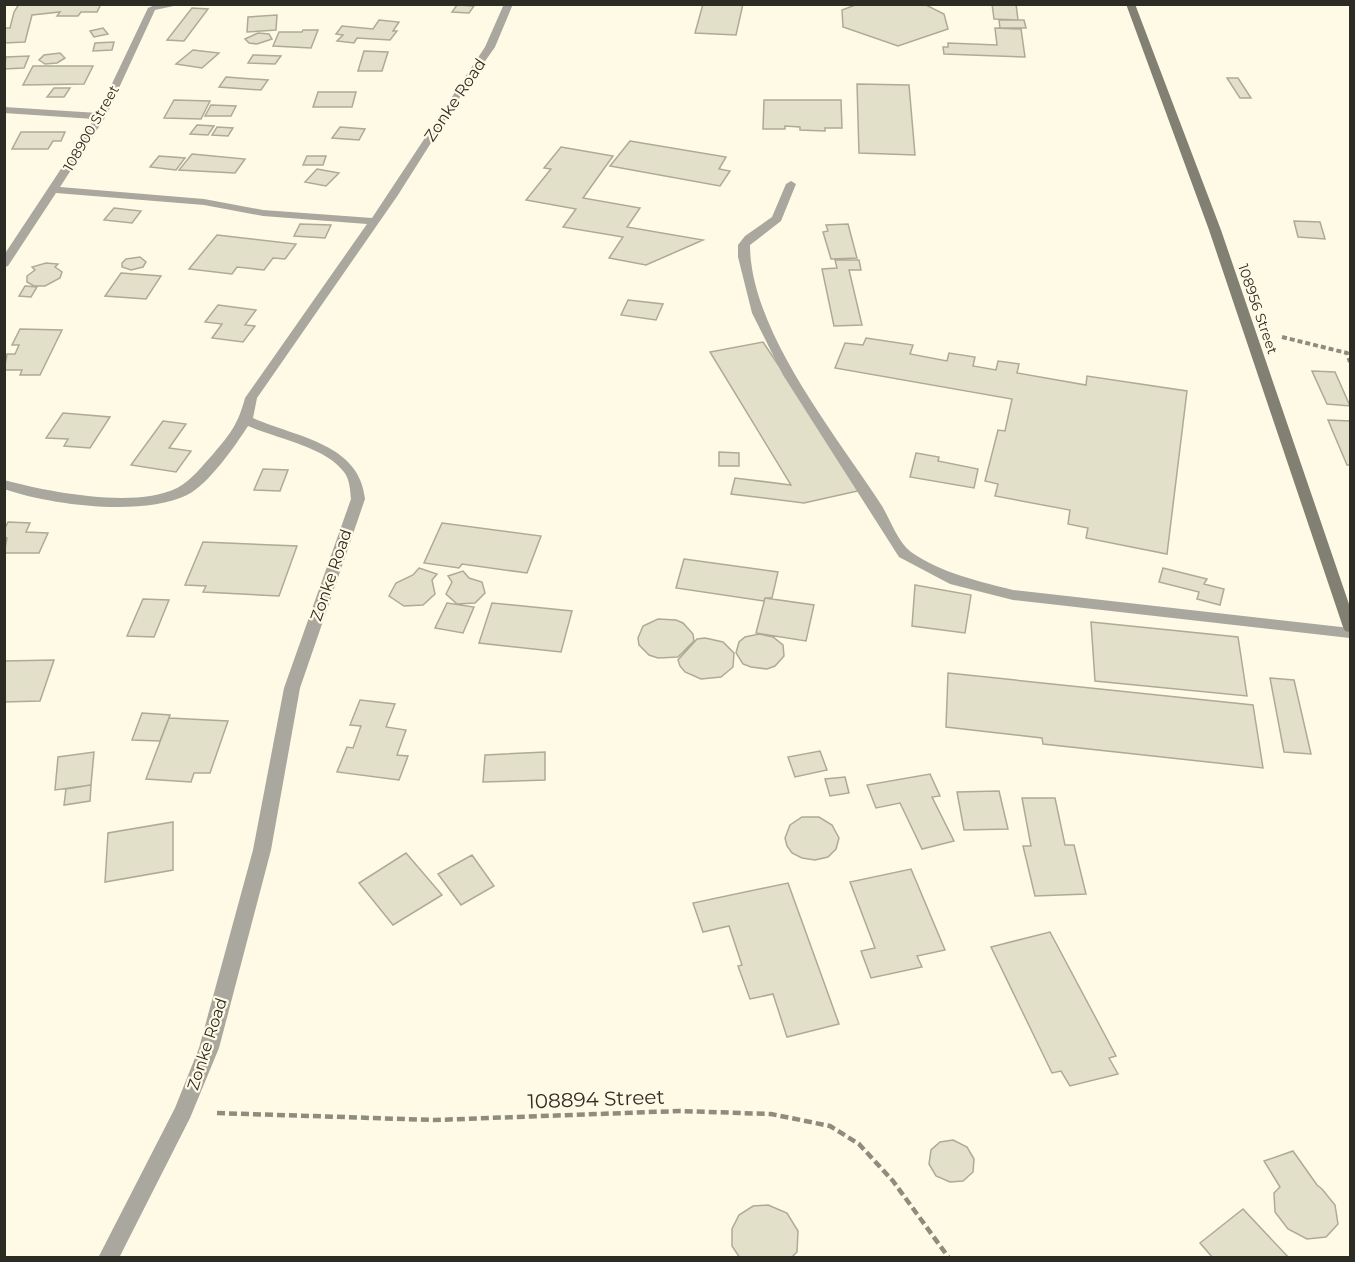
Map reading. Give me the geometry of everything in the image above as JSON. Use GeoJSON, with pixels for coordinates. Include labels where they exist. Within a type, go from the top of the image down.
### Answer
{"type":"FeatureCollection","features":[{"type":"Feature","properties":{"kind":"street","name":"108900 Street"},"geometry":{"type":"LineString","coordinates":[[4,264],[100,116],[152,8],[179,4]]}},
{"type":"Feature","properties":{"kind":"street","name":"Zonke Road"},"geometry":{"type":"LineString","coordinates":[[108,1257],[183,1112],[209,1048],[262,850],[292,688],[358,499],[356,482],[347,466],[324,451],[266,430],[246,420],[251,398],[374,221],[490,46],[509,4]]}},
{"type":"Feature","properties":{"kind":"street","name":"108956 Street"},"geometry":{"type":"LineString","coordinates":[[1130,4],[1215,230],[1350,627]]}},
{"type":"Feature","properties":{"kind":"street"},"geometry":{"type":"LineString","coordinates":[[4,110],[100,116]]}},
{"type":"Feature","properties":{"kind":"street"},"geometry":{"type":"LineString","coordinates":[[791,184],[777,219],[749,238],[744,245],[744,257],[758,313],[789,375],[904,554],[955,580],[1013,595],[1350,633]]}},
{"type":"Feature","properties":{"kind":"street"},"geometry":{"type":"LineString","coordinates":[[54,190],[182,200],[263,213],[374,221]]}},
{"type":"Feature","properties":{"kind":"street"},"geometry":{"type":"LineString","coordinates":[[4,484],[40,494],[99,500],[135,501],[183,492],[200,479],[246,420]]}},
{"type":"Feature","properties":{"kind":"path"},"geometry":{"type":"LineString","coordinates":[[1249,328],[1348,353],[1350,362]]}},
{"type":"Feature","properties":{"kind":"path","name":"108894 Street"},"geometry":{"type":"LineString","coordinates":[[183,1112],[435,1119],[679,1111],[771,1114],[830,1126],[859,1144],[893,1181],[949,1257]]}},
{"type":"Feature","properties":{"kind":"building"},"geometry":{"type":"Polygon","coordinates":[[[19,4],[101,4],[97,12],[81,12],[78,16],[57,16],[60,12],[32,15],[25,42],[4,43],[4,28],[10,28],[14,12],[19,4]]]}},
{"type":"Feature","properties":{"kind":"building"},"geometry":{"type":"Polygon","coordinates":[[[703,4],[743,4],[736,35],[695,33],[703,4]]]}},
{"type":"Feature","properties":{"kind":"building"},"geometry":{"type":"Polygon","coordinates":[[[858,4],[924,4],[944,14],[948,29],[898,46],[843,27],[842,10],[858,4]]]}},
{"type":"Feature","properties":{"kind":"building"},"geometry":{"type":"Polygon","coordinates":[[[992,4],[1016,4],[1018,20],[994,19],[992,4]]]}},
{"type":"Feature","properties":{"kind":"building"},"geometry":{"type":"Polygon","coordinates":[[[457,5],[474,6],[469,13],[452,12],[457,5]]]}},
{"type":"Feature","properties":{"kind":"building"},"geometry":{"type":"Polygon","coordinates":[[[192,8],[208,9],[184,41],[167,40],[192,8]]]}},
{"type":"Feature","properties":{"kind":"building"},"geometry":{"type":"Polygon","coordinates":[[[277,15],[276,30],[247,32],[248,17],[277,15]]]}},
{"type":"Feature","properties":{"kind":"building"},"geometry":{"type":"Polygon","coordinates":[[[379,20],[399,22],[393,31],[397,31],[390,40],[357,38],[354,43],[337,41],[343,35],[336,34],[342,26],[373,29],[379,20]]]}},
{"type":"Feature","properties":{"kind":"building"},"geometry":{"type":"Polygon","coordinates":[[[999,20],[1024,20],[1026,28],[1000,28],[999,20]]]}},
{"type":"Feature","properties":{"kind":"building"},"geometry":{"type":"Polygon","coordinates":[[[103,28],[108,34],[94,37],[90,31],[103,28]]]}},
{"type":"Feature","properties":{"kind":"building"},"geometry":{"type":"Polygon","coordinates":[[[995,28],[1021,29],[1025,57],[944,54],[943,47],[948,47],[948,43],[997,45],[995,28]]]}},
{"type":"Feature","properties":{"kind":"building"},"geometry":{"type":"Polygon","coordinates":[[[303,30],[318,30],[311,48],[273,46],[279,32],[302,32],[303,30]]]}},
{"type":"Feature","properties":{"kind":"building"},"geometry":{"type":"Polygon","coordinates":[[[258,33],[269,34],[272,39],[257,44],[249,43],[245,39],[258,33]]]}},
{"type":"Feature","properties":{"kind":"building"},"geometry":{"type":"Polygon","coordinates":[[[114,42],[112,50],[93,51],[95,43],[114,42]]]}},
{"type":"Feature","properties":{"kind":"building"},"geometry":{"type":"Polygon","coordinates":[[[193,50],[219,53],[202,68],[176,64],[193,50]]]}},
{"type":"Feature","properties":{"kind":"building"},"geometry":{"type":"Polygon","coordinates":[[[364,51],[388,52],[382,71],[358,71],[364,51]]]}},
{"type":"Feature","properties":{"kind":"building"},"geometry":{"type":"Polygon","coordinates":[[[60,53],[65,58],[57,63],[45,64],[39,60],[44,55],[60,53]]]}},
{"type":"Feature","properties":{"kind":"building"},"geometry":{"type":"Polygon","coordinates":[[[253,55],[281,56],[275,64],[248,63],[253,55]]]}},
{"type":"Feature","properties":{"kind":"building"},"geometry":{"type":"Polygon","coordinates":[[[29,56],[24,68],[4,69],[6,57],[29,56]]]}},
{"type":"Feature","properties":{"kind":"building"},"geometry":{"type":"Polygon","coordinates":[[[33,66],[93,66],[84,84],[23,85],[33,66]]]}},
{"type":"Feature","properties":{"kind":"building"},"geometry":{"type":"Polygon","coordinates":[[[226,77],[268,80],[261,90],[219,87],[226,77]]]}},
{"type":"Feature","properties":{"kind":"building"},"geometry":{"type":"Polygon","coordinates":[[[1227,78],[1238,78],[1251,98],[1240,98],[1227,78]]]}},
{"type":"Feature","properties":{"kind":"building"},"geometry":{"type":"Polygon","coordinates":[[[857,84],[909,85],[915,155],[859,153],[857,84]]]}},
{"type":"Feature","properties":{"kind":"building"},"geometry":{"type":"Polygon","coordinates":[[[54,88],[70,88],[64,97],[47,97],[54,88]]]}},
{"type":"Feature","properties":{"kind":"building"},"geometry":{"type":"Polygon","coordinates":[[[318,92],[356,92],[352,107],[313,107],[318,92]]]}},
{"type":"Feature","properties":{"kind":"building"},"geometry":{"type":"Polygon","coordinates":[[[174,100],[210,101],[201,119],[164,118],[174,100]]]}},
{"type":"Feature","properties":{"kind":"building"},"geometry":{"type":"Polygon","coordinates":[[[764,100],[841,100],[842,128],[825,128],[825,131],[800,130],[800,127],[785,126],[785,129],[763,129],[764,100]]]}},
{"type":"Feature","properties":{"kind":"building"},"geometry":{"type":"Polygon","coordinates":[[[211,105],[236,106],[231,116],[205,116],[211,105]]]}},
{"type":"Feature","properties":{"kind":"building"},"geometry":{"type":"Polygon","coordinates":[[[197,125],[214,126],[208,135],[190,134],[197,125]]]}},
{"type":"Feature","properties":{"kind":"building"},"geometry":{"type":"Polygon","coordinates":[[[217,127],[233,128],[228,136],[212,135],[217,127]]]}},
{"type":"Feature","properties":{"kind":"building"},"geometry":{"type":"Polygon","coordinates":[[[340,127],[365,129],[359,140],[332,138],[340,127]]]}},
{"type":"Feature","properties":{"kind":"building"},"geometry":{"type":"Polygon","coordinates":[[[21,132],[65,132],[61,141],[53,141],[48,149],[12,149],[21,132]]]}},
{"type":"Feature","properties":{"kind":"building"},"geometry":{"type":"Polygon","coordinates":[[[630,141],[726,157],[719,169],[730,171],[720,186],[610,166],[630,141]]]}},
{"type":"Feature","properties":{"kind":"building"},"geometry":{"type":"Polygon","coordinates":[[[561,147],[613,156],[583,198],[640,208],[627,227],[703,240],[646,265],[609,258],[623,237],[563,227],[576,209],[526,200],[551,169],[544,168],[561,147]]]}},
{"type":"Feature","properties":{"kind":"building"},"geometry":{"type":"Polygon","coordinates":[[[192,154],[245,159],[235,173],[179,170],[192,154]]]}},
{"type":"Feature","properties":{"kind":"building"},"geometry":{"type":"Polygon","coordinates":[[[159,156],[185,158],[176,170],[150,167],[159,156]]]}},
{"type":"Feature","properties":{"kind":"building"},"geometry":{"type":"Polygon","coordinates":[[[307,156],[326,156],[323,165],[303,165],[307,156]]]}},
{"type":"Feature","properties":{"kind":"building"},"geometry":{"type":"Polygon","coordinates":[[[317,169],[339,173],[326,186],[305,182],[317,169]]]}},
{"type":"Feature","properties":{"kind":"building"},"geometry":{"type":"Polygon","coordinates":[[[114,208],[141,211],[132,223],[104,220],[114,208]]]}},
{"type":"Feature","properties":{"kind":"building"},"geometry":{"type":"Polygon","coordinates":[[[1294,221],[1320,222],[1325,239],[1298,237],[1294,221]]]}},
{"type":"Feature","properties":{"kind":"building"},"geometry":{"type":"Polygon","coordinates":[[[300,224],[331,225],[325,238],[294,236],[300,224]]]}},
{"type":"Feature","properties":{"kind":"building"},"geometry":{"type":"Polygon","coordinates":[[[848,224],[857,258],[831,259],[823,232],[828,231],[826,225],[848,224]]]}},
{"type":"Feature","properties":{"kind":"building"},"geometry":{"type":"Polygon","coordinates":[[[217,235],[296,244],[285,259],[273,258],[264,270],[237,267],[232,274],[189,269],[217,235]]]}},
{"type":"Feature","properties":{"kind":"building"},"geometry":{"type":"Polygon","coordinates":[[[140,257],[146,262],[143,267],[131,270],[122,267],[126,259],[140,257]]]}},
{"type":"Feature","properties":{"kind":"building"},"geometry":{"type":"Polygon","coordinates":[[[835,260],[859,260],[861,270],[849,270],[862,325],[834,326],[822,269],[837,268],[835,260]]]}},
{"type":"Feature","properties":{"kind":"building"},"geometry":{"type":"Polygon","coordinates":[[[46,263],[58,264],[55,267],[62,272],[60,278],[45,286],[34,286],[27,282],[27,276],[35,270],[32,267],[46,263]]]}},
{"type":"Feature","properties":{"kind":"building"},"geometry":{"type":"Polygon","coordinates":[[[121,273],[161,276],[146,299],[105,296],[121,273]]]}},
{"type":"Feature","properties":{"kind":"building"},"geometry":{"type":"Polygon","coordinates":[[[25,286],[37,287],[31,297],[19,296],[25,286]]]}},
{"type":"Feature","properties":{"kind":"building"},"geometry":{"type":"Polygon","coordinates":[[[628,300],[663,304],[656,320],[621,315],[628,300]]]}},
{"type":"Feature","properties":{"kind":"building"},"geometry":{"type":"Polygon","coordinates":[[[218,305],[256,310],[245,325],[255,326],[243,342],[212,338],[222,324],[205,322],[218,305]]]}},
{"type":"Feature","properties":{"kind":"building"},"geometry":{"type":"Polygon","coordinates":[[[20,329],[62,330],[40,375],[20,375],[22,370],[4,370],[7,354],[15,354],[19,345],[12,345],[20,329]]]}},
{"type":"Feature","properties":{"kind":"building"},"geometry":{"type":"Polygon","coordinates":[[[866,338],[913,345],[910,354],[947,361],[949,353],[975,357],[973,366],[996,370],[998,361],[1019,364],[1017,373],[1086,385],[1087,376],[1187,391],[1167,554],[1086,538],[1088,528],[1068,524],[1070,510],[995,496],[998,484],[985,481],[998,430],[1005,431],[1012,399],[835,368],[845,343],[863,345],[866,338]]]}},
{"type":"Feature","properties":{"kind":"building"},"geometry":{"type":"Polygon","coordinates":[[[763,342],[862,490],[804,503],[731,494],[735,478],[791,485],[710,352],[763,342]]]}},
{"type":"Feature","properties":{"kind":"building"},"geometry":{"type":"Polygon","coordinates":[[[1312,371],[1335,372],[1350,406],[1327,404],[1312,371]]]}},
{"type":"Feature","properties":{"kind":"building"},"geometry":{"type":"Polygon","coordinates":[[[63,413],[110,417],[90,448],[64,446],[68,439],[46,438],[63,413]]]}},
{"type":"Feature","properties":{"kind":"building"},"geometry":{"type":"Polygon","coordinates":[[[1328,420],[1350,421],[1350,465],[1347,465],[1328,420]]]}},
{"type":"Feature","properties":{"kind":"building"},"geometry":{"type":"Polygon","coordinates":[[[163,421],[186,424],[169,448],[191,451],[176,472],[131,465],[163,421]]]}},
{"type":"Feature","properties":{"kind":"building"},"geometry":{"type":"Polygon","coordinates":[[[719,452],[739,453],[739,466],[719,466],[719,452]]]}},
{"type":"Feature","properties":{"kind":"building"},"geometry":{"type":"Polygon","coordinates":[[[916,453],[939,457],[938,461],[978,469],[974,488],[910,477],[916,453]]]}},
{"type":"Feature","properties":{"kind":"building"},"geometry":{"type":"Polygon","coordinates":[[[263,469],[288,470],[280,491],[254,490],[263,469]]]}},
{"type":"Feature","properties":{"kind":"building"},"geometry":{"type":"Polygon","coordinates":[[[8,522],[30,523],[26,532],[48,533],[39,553],[4,553],[7,538],[4,537],[4,530],[8,522]]]}},
{"type":"Feature","properties":{"kind":"building"},"geometry":{"type":"Polygon","coordinates":[[[442,523],[541,536],[527,573],[462,564],[459,568],[424,563],[442,523]]]}},
{"type":"Feature","properties":{"kind":"building"},"geometry":{"type":"Polygon","coordinates":[[[203,542],[297,546],[279,596],[203,592],[206,586],[185,585],[203,542]]]}},
{"type":"Feature","properties":{"kind":"building"},"geometry":{"type":"Polygon","coordinates":[[[684,559],[778,572],[772,598],[765,598],[764,601],[676,588],[684,559]]]}},
{"type":"Feature","properties":{"kind":"building"},"geometry":{"type":"Polygon","coordinates":[[[419,568],[437,574],[432,580],[435,594],[423,605],[404,606],[389,596],[396,583],[413,575],[419,568]]]}},
{"type":"Feature","properties":{"kind":"building"},"geometry":{"type":"Polygon","coordinates":[[[1163,568],[1207,579],[1204,584],[1224,589],[1220,605],[1197,599],[1199,592],[1159,582],[1163,568]]]}},
{"type":"Feature","properties":{"kind":"building"},"geometry":{"type":"Polygon","coordinates":[[[463,571],[469,578],[482,582],[485,593],[475,603],[457,604],[446,594],[452,582],[448,576],[463,571]]]}},
{"type":"Feature","properties":{"kind":"building"},"geometry":{"type":"Polygon","coordinates":[[[915,585],[971,595],[965,633],[912,626],[915,585]]]}},
{"type":"Feature","properties":{"kind":"building"},"geometry":{"type":"Polygon","coordinates":[[[765,598],[814,605],[806,641],[756,633],[765,598]]]}},
{"type":"Feature","properties":{"kind":"building"},"geometry":{"type":"Polygon","coordinates":[[[143,599],[169,600],[154,637],[127,636],[143,599]]]}},
{"type":"Feature","properties":{"kind":"building"},"geometry":{"type":"Polygon","coordinates":[[[447,603],[474,607],[463,633],[435,628],[447,603]]]}},
{"type":"Feature","properties":{"kind":"building"},"geometry":{"type":"Polygon","coordinates":[[[492,603],[572,611],[561,652],[479,643],[492,603]]]}},
{"type":"Feature","properties":{"kind":"building"},"geometry":{"type":"Polygon","coordinates":[[[658,619],[676,620],[683,623],[693,634],[694,641],[678,657],[658,658],[649,655],[639,645],[638,638],[643,626],[658,619]]]}},
{"type":"Feature","properties":{"kind":"building"},"geometry":{"type":"Polygon","coordinates":[[[1091,622],[1238,637],[1247,696],[1095,681],[1091,622]]]}},
{"type":"Feature","properties":{"kind":"building"},"geometry":{"type":"Polygon","coordinates":[[[759,634],[773,637],[783,645],[784,656],[775,666],[767,669],[743,664],[736,653],[739,642],[745,637],[759,634]]]}},
{"type":"Feature","properties":{"kind":"building"},"geometry":{"type":"Polygon","coordinates":[[[705,638],[723,642],[734,653],[733,667],[721,677],[701,679],[685,672],[680,666],[678,660],[697,639],[705,638]]]}},
{"type":"Feature","properties":{"kind":"building"},"geometry":{"type":"Polygon","coordinates":[[[54,660],[40,701],[4,702],[4,661],[54,660]]]}},
{"type":"Feature","properties":{"kind":"building"},"geometry":{"type":"Polygon","coordinates":[[[948,673],[1253,705],[1263,768],[1043,744],[1042,738],[946,727],[948,673]]]}},
{"type":"Feature","properties":{"kind":"building"},"geometry":{"type":"Polygon","coordinates":[[[1270,678],[1294,680],[1311,754],[1284,752],[1270,678]]]}},
{"type":"Feature","properties":{"kind":"building"},"geometry":{"type":"Polygon","coordinates":[[[360,700],[395,704],[386,727],[406,730],[397,755],[408,756],[399,780],[337,772],[347,747],[353,748],[361,726],[350,725],[360,700]]]}},
{"type":"Feature","properties":{"kind":"building"},"geometry":{"type":"Polygon","coordinates":[[[142,713],[170,715],[160,741],[132,740],[142,713]]]}},
{"type":"Feature","properties":{"kind":"building"},"geometry":{"type":"Polygon","coordinates":[[[169,718],[228,721],[210,773],[194,773],[191,782],[146,779],[169,718]]]}},
{"type":"Feature","properties":{"kind":"building"},"geometry":{"type":"Polygon","coordinates":[[[820,751],[827,770],[795,777],[788,757],[820,751]]]}},
{"type":"Feature","properties":{"kind":"building"},"geometry":{"type":"Polygon","coordinates":[[[94,752],[91,785],[55,790],[58,757],[94,752]]]}},
{"type":"Feature","properties":{"kind":"building"},"geometry":{"type":"Polygon","coordinates":[[[545,752],[545,780],[483,782],[485,755],[545,752]]]}},
{"type":"Feature","properties":{"kind":"building"},"geometry":{"type":"Polygon","coordinates":[[[930,774],[940,796],[932,797],[954,841],[922,849],[900,803],[876,808],[867,785],[930,774]]]}},
{"type":"Feature","properties":{"kind":"building"},"geometry":{"type":"Polygon","coordinates":[[[845,777],[849,793],[830,796],[825,779],[845,777]]]}},
{"type":"Feature","properties":{"kind":"building"},"geometry":{"type":"Polygon","coordinates":[[[91,785],[90,801],[64,805],[66,789],[91,785]]]}},
{"type":"Feature","properties":{"kind":"building"},"geometry":{"type":"Polygon","coordinates":[[[999,791],[1008,829],[964,830],[957,792],[999,791]]]}},
{"type":"Feature","properties":{"kind":"building"},"geometry":{"type":"Polygon","coordinates":[[[1022,798],[1055,798],[1065,845],[1074,845],[1086,894],[1035,896],[1023,846],[1031,846],[1022,798]]]}},
{"type":"Feature","properties":{"kind":"building"},"geometry":{"type":"Polygon","coordinates":[[[802,817],[819,817],[832,825],[839,838],[836,849],[828,857],[815,860],[802,858],[792,853],[787,846],[785,838],[790,825],[802,817]]]}},
{"type":"Feature","properties":{"kind":"building"},"geometry":{"type":"Polygon","coordinates":[[[173,822],[173,870],[105,882],[108,833],[173,822]]]}},
{"type":"Feature","properties":{"kind":"building"},"geometry":{"type":"Polygon","coordinates":[[[406,853],[442,895],[393,925],[359,883],[406,853]]]}},
{"type":"Feature","properties":{"kind":"building"},"geometry":{"type":"Polygon","coordinates":[[[472,855],[494,886],[461,905],[438,874],[472,855]]]}},
{"type":"Feature","properties":{"kind":"building"},"geometry":{"type":"Polygon","coordinates":[[[911,869],[945,950],[917,956],[922,967],[871,978],[861,951],[875,948],[850,882],[911,869]]]}},
{"type":"Feature","properties":{"kind":"building"},"geometry":{"type":"Polygon","coordinates":[[[788,883],[839,1024],[787,1037],[773,994],[750,999],[738,966],[742,965],[729,926],[703,932],[693,903],[788,883]]]}},
{"type":"Feature","properties":{"kind":"building"},"geometry":{"type":"Polygon","coordinates":[[[1050,932],[1116,1056],[1109,1058],[1118,1074],[1070,1086],[1061,1071],[1052,1073],[991,947],[1050,932]]]}},
{"type":"Feature","properties":{"kind":"building"},"geometry":{"type":"Polygon","coordinates":[[[953,1140],[967,1147],[974,1159],[973,1172],[963,1181],[950,1182],[936,1176],[929,1164],[931,1150],[940,1142],[953,1140]]]}},
{"type":"Feature","properties":{"kind":"building"},"geometry":{"type":"Polygon","coordinates":[[[1293,1151],[1317,1185],[1335,1205],[1338,1224],[1326,1237],[1307,1239],[1288,1229],[1275,1212],[1274,1193],[1280,1187],[1264,1161],[1293,1151]]]}},
{"type":"Feature","properties":{"kind":"building"},"geometry":{"type":"Polygon","coordinates":[[[768,1205],[787,1213],[798,1231],[797,1252],[791,1258],[740,1258],[732,1246],[732,1229],[739,1215],[753,1206],[768,1205]]]}},
{"type":"Feature","properties":{"kind":"building"},"geometry":{"type":"Polygon","coordinates":[[[1243,1209],[1289,1258],[1213,1258],[1200,1243],[1243,1209]]]}}]}
